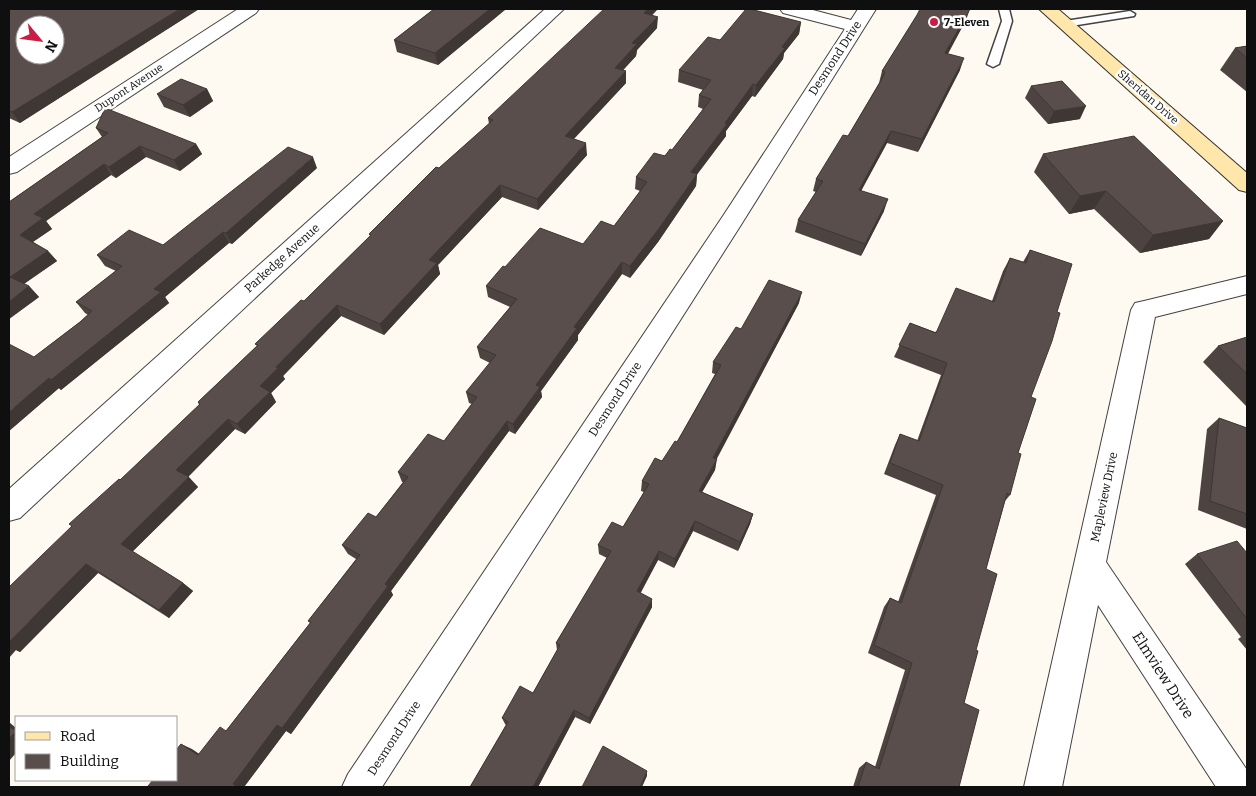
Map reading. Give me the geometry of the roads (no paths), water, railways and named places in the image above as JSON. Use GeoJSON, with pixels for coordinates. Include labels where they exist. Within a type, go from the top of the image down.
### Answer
{"type":"FeatureCollection","features":[{"type":"Feature","properties":{"kind":"main road","name":"Sheridan Drive"},"geometry":{"type":"LineString","coordinates":[[1048,9],[1244,178]]}},
{"type":"Feature","properties":{"kind":"street","name":"Dupont Avenue"},"geometry":{"type":"LineString","coordinates":[[9,167],[250,9]]}},
{"type":"Feature","properties":{"kind":"street","name":"Parkedge Avenue"},"geometry":{"type":"LineString","coordinates":[[9,508],[555,9]]}},
{"type":"Feature","properties":{"kind":"street"},"geometry":{"type":"LineString","coordinates":[[788,9],[861,17]]}},
{"type":"Feature","properties":{"kind":"street","name":"Desmond Drive"},"geometry":{"type":"LineString","coordinates":[[361,787],[725,230],[861,17]]}},
{"type":"Feature","properties":{"kind":"street","name":"Mapleview Drive"},"geometry":{"type":"LineString","coordinates":[[1043,787],[1144,310],[1247,285]]}},
{"type":"Feature","properties":{"kind":"street","name":"Elmview Drive"},"geometry":{"type":"LineString","coordinates":[[1089,563],[1237,787]]}},
{"type":"Feature","properties":{"kind":"lane"},"geometry":{"type":"LineString","coordinates":[[993,64],[1007,21],[1004,9]]}},
{"type":"Feature","properties":{"kind":"lane"},"geometry":{"type":"LineString","coordinates":[[1065,24],[1130,14]]}},
{"type":"Feature","properties":{"kind":"place","name":"7-Eleven"},"geometry":{"type":"Point","coordinates":[934,22]}}]}
